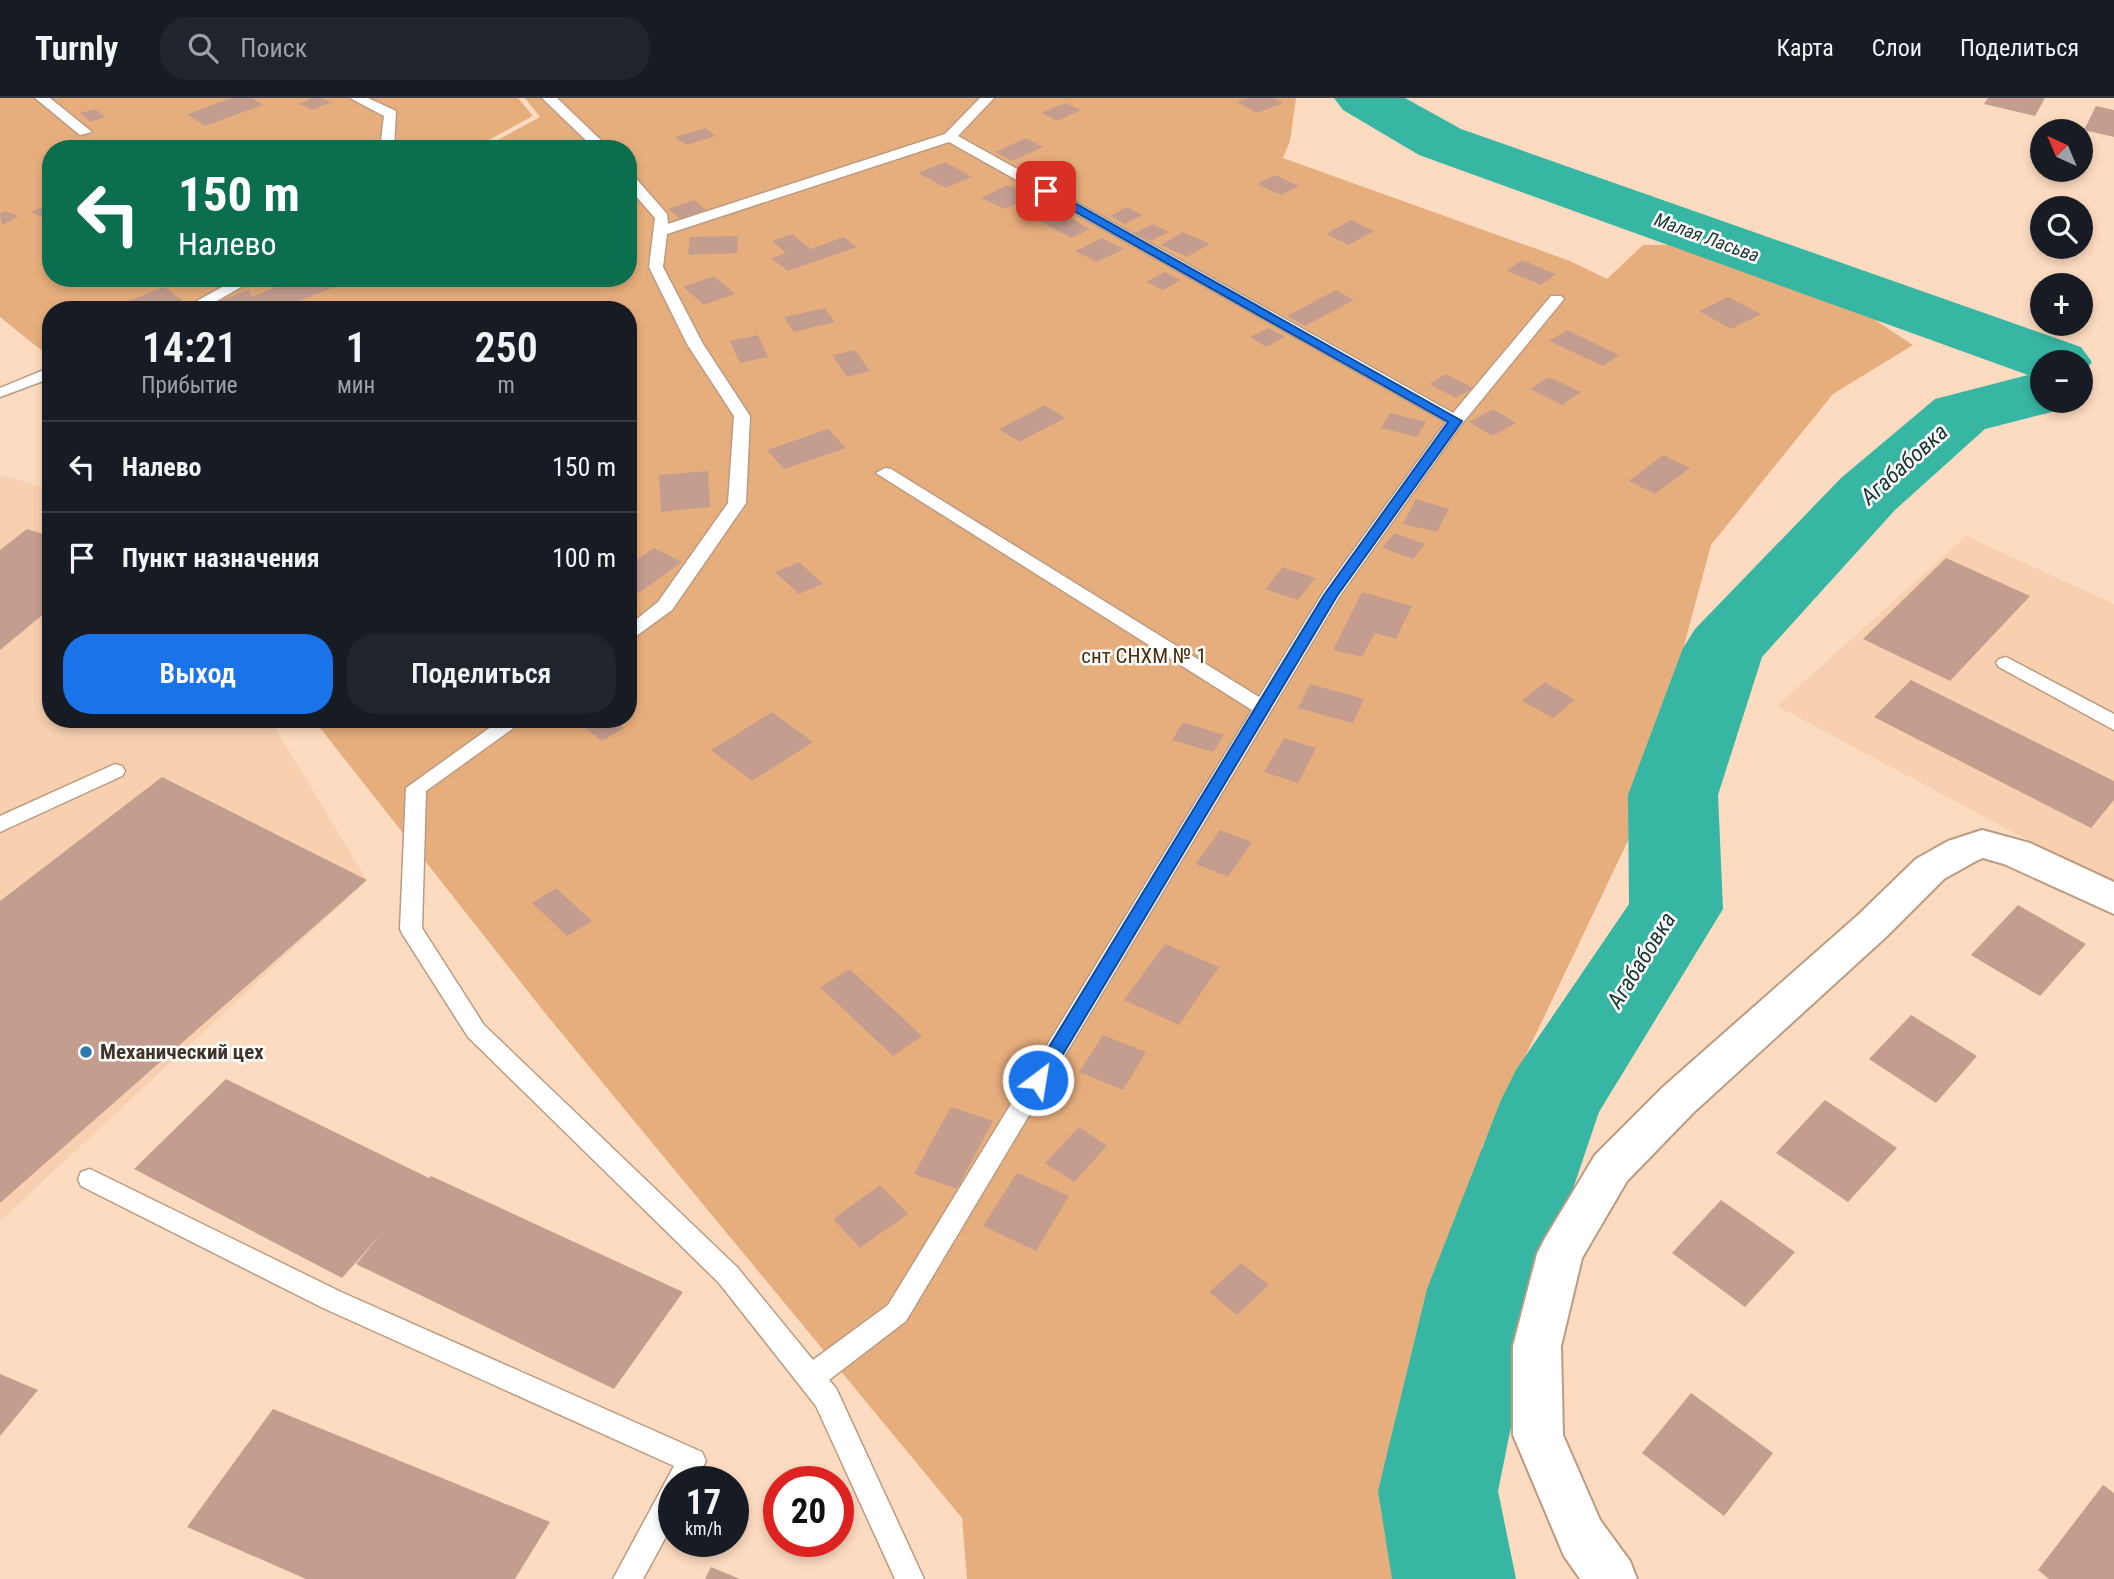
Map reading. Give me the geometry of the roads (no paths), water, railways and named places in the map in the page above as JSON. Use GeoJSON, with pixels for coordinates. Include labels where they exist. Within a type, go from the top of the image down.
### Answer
{"type":"FeatureCollection","features":[{"type":"Feature","properties":{"kind":"street"},"geometry":{"type":"LineString","coordinates":[[1611,1579],[1582,1538],[1538,1435],[1536,1346],[1560,1254],[1611,1168],[1678,1100],[1872,926],[1930,869],[1962,851],[1982,845],[2016,853],[2114,899]]}},
{"type":"Feature","properties":{"kind":"lane"},"geometry":{"type":"LineString","coordinates":[[42,98],[85,132]]}},
{"type":"Feature","properties":{"kind":"lane"},"geometry":{"type":"LineString","coordinates":[[357,98],[391,114],[388,140]]}},
{"type":"Feature","properties":{"kind":"lane"},"geometry":{"type":"LineString","coordinates":[[549,98],[593,140]]}},
{"type":"Feature","properties":{"kind":"lane"},"geometry":{"type":"LineString","coordinates":[[660,232],[950,137],[987,98]]}},
{"type":"Feature","properties":{"kind":"lane"},"geometry":{"type":"LineString","coordinates":[[950,137],[1455,421]]}},
{"type":"Feature","properties":{"kind":"lane"},"geometry":{"type":"LineString","coordinates":[[637,188],[662,217],[656,267],[695,344],[742,416],[737,503],[665,606],[637,629]]}},
{"type":"Feature","properties":{"kind":"lane"},"geometry":{"type":"LineString","coordinates":[[206,301],[233,287]]}},
{"type":"Feature","properties":{"kind":"lane"},"geometry":{"type":"LineString","coordinates":[[810,1378],[897,1313],[1331,595],[1455,421],[1556,299]]}},
{"type":"Feature","properties":{"kind":"lane"},"geometry":{"type":"LineString","coordinates":[[3,393],[42,376]]}},
{"type":"Feature","properties":{"kind":"lane"},"geometry":{"type":"LineString","coordinates":[[884,473],[1263,708]]}},
{"type":"Feature","properties":{"kind":"lane"},"geometry":{"type":"LineString","coordinates":[[2006,663],[2114,723]]}},
{"type":"Feature","properties":{"kind":"lane"},"geometry":{"type":"LineString","coordinates":[[503,728],[416,788],[411,929],[476,1031],[728,1275],[826,1397],[910,1579]]}},
{"type":"Feature","properties":{"kind":"lane"},"geometry":{"type":"LineString","coordinates":[[0,825],[115,771]]}},
{"type":"Feature","properties":{"kind":"lane"},"geometry":{"type":"LineString","coordinates":[[90,1179],[332,1300],[692,1461],[689,1466]]}},
{"type":"Feature","properties":{"kind":"lane"},"geometry":{"type":"LineString","coordinates":[[627,1579],[658,1523]]}},
{"type":"Feature","properties":{"kind":"waterway","name":"Малая Ласьва"},"geometry":{"type":"LineString","coordinates":[[1363,98],[1440,142],[2030,352]]}},
{"type":"Feature","properties":{"kind":"waterway","name":"Агабабовка"},"geometry":{"type":"LineString","coordinates":[[1454,1579],[1438,1491],[1483,1289],[1552,1100],[1676,909],[1673,795],[1724,648],[1868,494],[1960,414],[2030,396]]}},
{"type":"Feature","properties":{"kind":"place","name":"Механический цех"},"geometry":{"type":"Point","coordinates":[86,1052]}},
{"type":"Feature","properties":{"kind":"park label","name":"снт СНХМ № 1"},"geometry":{"type":"Point","coordinates":[1144,656]}}]}
